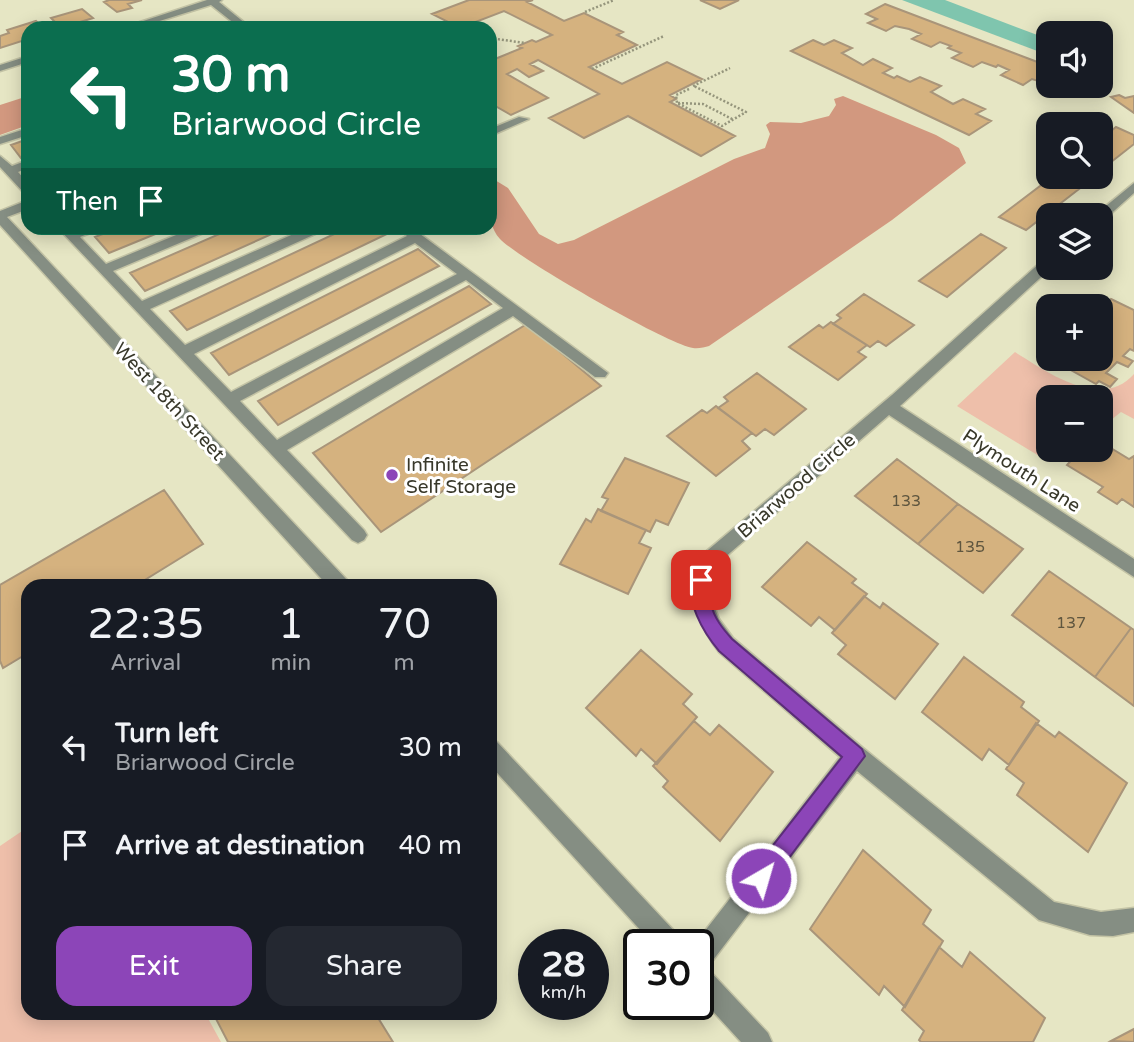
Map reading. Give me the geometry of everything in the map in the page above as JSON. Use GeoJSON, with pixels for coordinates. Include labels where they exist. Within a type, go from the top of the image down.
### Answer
{"type":"FeatureCollection","features":[{"type":"Feature","properties":{"kind":"street"},"geometry":{"type":"LineString","coordinates":[[149,21],[213,1],[237,21]]}},
{"type":"Feature","properties":{"kind":"street"},"geometry":{"type":"LineString","coordinates":[[0,68],[21,61]]}},
{"type":"Feature","properties":{"kind":"street"},"geometry":{"type":"LineString","coordinates":[[497,130],[523,118]]}},
{"type":"Feature","properties":{"kind":"street"},"geometry":{"type":"LineString","coordinates":[[0,141],[21,134]]}},
{"type":"Feature","properties":{"kind":"street"},"geometry":{"type":"LineString","coordinates":[[0,160],[21,183]]}},
{"type":"Feature","properties":{"kind":"street"},"geometry":{"type":"LineString","coordinates":[[10,171],[21,167]]}},
{"type":"Feature","properties":{"kind":"street"},"geometry":{"type":"LineString","coordinates":[[1113,205],[1134,187]]}},
{"type":"Feature","properties":{"kind":"street"},"geometry":{"type":"LineString","coordinates":[[0,216],[21,207]]}},
{"type":"Feature","properties":{"kind":"street","name":"West 18th Street"},"geometry":{"type":"LineString","coordinates":[[0,216],[334,579]]}},
{"type":"Feature","properties":{"kind":"street"},"geometry":{"type":"LineString","coordinates":[[72,235],[358,535]]}},
{"type":"Feature","properties":{"kind":"street"},"geometry":{"type":"LineString","coordinates":[[104,270],[186,235]]}},
{"type":"Feature","properties":{"kind":"street"},"geometry":{"type":"LineString","coordinates":[[140,308],[302,235]]}},
{"type":"Feature","properties":{"kind":"street"},"geometry":{"type":"LineString","coordinates":[[413,235],[600,373]]}},
{"type":"Feature","properties":{"kind":"street"},"geometry":{"type":"LineString","coordinates":[[183,353],[416,237]]}},
{"type":"Feature","properties":{"kind":"street"},"geometry":{"type":"LineString","coordinates":[[229,400],[467,274]]}},
{"type":"Feature","properties":{"kind":"street","name":"Briarwood Circle"},"geometry":{"type":"LineString","coordinates":[[1036,274],[708,561],[701,580],[703,606],[712,628],[726,645],[855,756],[1047,912],[1085,921],[1124,924],[1134,920]]}},
{"type":"Feature","properties":{"kind":"street"},"geometry":{"type":"LineString","coordinates":[[276,449],[513,309]]}},
{"type":"Feature","properties":{"kind":"street","name":"Plymouth Lane"},"geometry":{"type":"LineString","coordinates":[[888,406],[1134,569]]}},
{"type":"Feature","properties":{"kind":"street"},"geometry":{"type":"LineString","coordinates":[[714,939],[855,756]]}},
{"type":"Feature","properties":{"kind":"street"},"geometry":{"type":"LineString","coordinates":[[497,757],[655,929]]}},
{"type":"Feature","properties":{"kind":"street"},"geometry":{"type":"LineString","coordinates":[[714,993],[759,1042]]}},
{"type":"Feature","properties":{"kind":"path"},"geometry":{"type":"LineString","coordinates":[[585,12],[614,0]]}},
{"type":"Feature","properties":{"kind":"path"},"geometry":{"type":"LineString","coordinates":[[592,69],[664,36]]}},
{"type":"Feature","properties":{"kind":"path"},"geometry":{"type":"LineString","coordinates":[[497,39],[525,43]]}},
{"type":"Feature","properties":{"kind":"path"},"geometry":{"type":"LineString","coordinates":[[677,103],[676,95],[730,68]]}},
{"type":"Feature","properties":{"kind":"path"},"geometry":{"type":"LineString","coordinates":[[677,103],[722,127],[746,112],[694,86]]}},
{"type":"Feature","properties":{"kind":"path"},"geometry":{"type":"LineString","coordinates":[[677,103],[702,104],[733,120]]}},
{"type":"Feature","properties":{"kind":"shaded area"},"geometry":{"type":"Polygon","coordinates":[[[843,96],[936,135],[959,148],[966,163],[892,220],[709,346],[695,348],[655,332],[594,300],[535,264],[497,235],[497,181],[508,188],[539,234],[558,244],[574,240],[734,159],[765,148],[770,134],[766,125],[770,122],[801,123],[829,116],[836,105],[834,99],[843,96]]]}},
{"type":"Feature","properties":{"kind":"shaded area"},"geometry":{"type":"Polygon","coordinates":[[[21,98],[21,128],[0,135],[0,105],[21,98]]]}},
{"type":"Feature","properties":{"kind":"shaded area"},"geometry":{"type":"Polygon","coordinates":[[[1015,352],[1036,365],[1036,371],[1046,371],[1077,385],[1036,385],[1036,454],[957,406],[1015,352]]]}},
{"type":"Feature","properties":{"kind":"shaded area"},"geometry":{"type":"Polygon","coordinates":[[[1134,374],[1134,419],[1121,412],[1113,418],[1113,387],[1134,374]]]}},
{"type":"Feature","properties":{"kind":"shaded area"},"geometry":{"type":"Polygon","coordinates":[[[21,832],[21,1020],[209,1020],[221,1042],[0,1042],[0,846],[21,832]]]}},
{"type":"Feature","properties":{"kind":"water"},"geometry":{"type":"Polygon","coordinates":[[[902,0],[945,0],[1036,34],[1036,50],[902,0]]]}},
{"type":"Feature","properties":{"kind":"building"},"geometry":{"type":"Polygon","coordinates":[[[142,0],[128,4],[132,8],[117,12],[104,2],[142,0]]]}},
{"type":"Feature","properties":{"kind":"building"},"geometry":{"type":"Polygon","coordinates":[[[469,0],[533,0],[527,2],[564,21],[584,13],[623,32],[617,35],[637,45],[589,67],[622,84],[667,62],[702,79],[670,95],[676,99],[670,102],[735,136],[701,156],[628,116],[584,138],[549,118],[599,94],[538,60],[530,64],[543,71],[529,77],[517,69],[507,74],[548,98],[511,115],[497,107],[497,58],[522,48],[518,46],[532,40],[536,42],[552,35],[504,11],[478,21],[446,21],[432,14],[469,0]]]}},
{"type":"Feature","properties":{"kind":"building"},"geometry":{"type":"Polygon","coordinates":[[[700,0],[739,0],[720,9],[700,0]]]}},
{"type":"Feature","properties":{"kind":"building"},"geometry":{"type":"Polygon","coordinates":[[[885,4],[1036,61],[1036,80],[1032,79],[1023,85],[1001,75],[1009,70],[998,65],[996,67],[982,62],[973,67],[952,58],[961,53],[948,48],[951,46],[940,42],[931,47],[912,39],[921,34],[909,29],[895,26],[886,31],[868,23],[877,19],[866,14],[885,4]]]}},
{"type":"Feature","properties":{"kind":"building"},"geometry":{"type":"Polygon","coordinates":[[[82,9],[93,18],[83,21],[54,21],[51,18],[82,9]]]}},
{"type":"Feature","properties":{"kind":"building"},"geometry":{"type":"Polygon","coordinates":[[[21,26],[21,41],[0,48],[0,36],[9,33],[7,30],[21,26]]]}},
{"type":"Feature","properties":{"kind":"building"},"geometry":{"type":"Polygon","coordinates":[[[813,40],[824,45],[834,40],[852,48],[842,53],[863,65],[873,59],[892,68],[883,73],[894,78],[897,76],[910,82],[920,77],[941,86],[931,92],[953,104],[963,99],[985,109],[976,114],[991,121],[969,135],[791,51],[813,40]]]}},
{"type":"Feature","properties":{"kind":"building"},"geometry":{"type":"Polygon","coordinates":[[[1134,96],[1134,113],[1112,98],[1134,96]]]}},
{"type":"Feature","properties":{"kind":"building"},"geometry":{"type":"Polygon","coordinates":[[[1116,127],[1134,135],[1134,144],[1113,161],[1113,129],[1116,127]]]}},
{"type":"Feature","properties":{"kind":"building"},"geometry":{"type":"Polygon","coordinates":[[[21,141],[21,158],[11,145],[21,141]]]}},
{"type":"Feature","properties":{"kind":"building"},"geometry":{"type":"Polygon","coordinates":[[[1036,189],[1079,189],[1061,203],[1036,203],[1036,222],[1026,230],[999,217],[1036,189]]]}},
{"type":"Feature","properties":{"kind":"building"},"geometry":{"type":"Polygon","coordinates":[[[981,234],[1006,248],[947,297],[919,281],[981,234]]]}},
{"type":"Feature","properties":{"kind":"building"},"geometry":{"type":"Polygon","coordinates":[[[100,235],[153,235],[109,253],[95,237],[100,235]]]}},
{"type":"Feature","properties":{"kind":"building"},"geometry":{"type":"Polygon","coordinates":[[[217,235],[269,235],[145,291],[130,273],[217,235]]]}},
{"type":"Feature","properties":{"kind":"building"},"geometry":{"type":"Polygon","coordinates":[[[332,235],[385,235],[187,330],[170,311],[332,235]]]}},
{"type":"Feature","properties":{"kind":"building"},"geometry":{"type":"Polygon","coordinates":[[[418,249],[439,266],[229,375],[211,353],[418,249]]]}},
{"type":"Feature","properties":{"kind":"building"},"geometry":{"type":"Polygon","coordinates":[[[469,286],[491,304],[278,425],[258,401],[469,286]]]}},
{"type":"Feature","properties":{"kind":"building"},"geometry":{"type":"Polygon","coordinates":[[[864,294],[914,325],[886,346],[878,341],[870,347],[833,324],[841,318],[837,315],[864,294]]]}},
{"type":"Feature","properties":{"kind":"building"},"geometry":{"type":"Polygon","coordinates":[[[1113,300],[1134,310],[1134,351],[1130,349],[1123,356],[1133,361],[1128,367],[1117,362],[1113,366],[1113,300]]]}},
{"type":"Feature","properties":{"kind":"building"},"geometry":{"type":"Polygon","coordinates":[[[831,322],[867,345],[858,352],[866,357],[838,380],[789,347],[819,325],[823,328],[831,322]]]}},
{"type":"Feature","properties":{"kind":"building"},"geometry":{"type":"Polygon","coordinates":[[[527,324],[601,386],[381,532],[313,453],[527,324]]]}},
{"type":"Feature","properties":{"kind":"building"},"geometry":{"type":"Polygon","coordinates":[[[1073,371],[1108,371],[1106,373],[1117,379],[1112,385],[1099,381],[1096,384],[1073,371]]]}},
{"type":"Feature","properties":{"kind":"building"},"geometry":{"type":"Polygon","coordinates":[[[757,373],[806,409],[774,435],[765,429],[756,436],[718,408],[728,401],[724,397],[757,373]]]}},
{"type":"Feature","properties":{"kind":"building"},"geometry":{"type":"Polygon","coordinates":[[[716,406],[752,433],[742,441],[750,449],[716,476],[667,436],[702,410],[707,413],[716,406]]]}},
{"type":"Feature","properties":{"kind":"building"},"geometry":{"type":"Polygon","coordinates":[[[1113,449],[1129,459],[1134,456],[1134,507],[1122,499],[1117,504],[1098,492],[1103,487],[1067,465],[1070,462],[1113,462],[1113,449]]]}},
{"type":"Feature","properties":{"kind":"building"},"geometry":{"type":"Polygon","coordinates":[[[625,458],[689,483],[668,525],[656,520],[650,532],[601,511],[608,499],[602,497],[625,458]]]}},
{"type":"Feature","properties":{"kind":"building"},"geometry":{"type":"Polygon","coordinates":[[[897,459],[958,504],[918,544],[855,496],[897,459]]]}},
{"type":"Feature","properties":{"kind":"building"},"geometry":{"type":"Polygon","coordinates":[[[164,490],[203,544],[146,579],[21,579],[21,657],[3,668],[0,661],[0,585],[164,490]]]}},
{"type":"Feature","properties":{"kind":"building"},"geometry":{"type":"Polygon","coordinates":[[[958,504],[1023,549],[983,593],[918,544],[958,504]]]}},
{"type":"Feature","properties":{"kind":"building"},"geometry":{"type":"Polygon","coordinates":[[[598,509],[646,530],[639,543],[651,548],[628,594],[560,564],[586,519],[591,522],[598,509]]]}},
{"type":"Feature","properties":{"kind":"building"},"geometry":{"type":"Polygon","coordinates":[[[807,542],[856,579],[852,583],[867,594],[835,630],[819,617],[811,626],[762,587],[807,542]]]}},
{"type":"Feature","properties":{"kind":"building"},"geometry":{"type":"Polygon","coordinates":[[[1049,571],[1131,628],[1095,677],[1012,615],[1049,571]]]}},
{"type":"Feature","properties":{"kind":"building"},"geometry":{"type":"Polygon","coordinates":[[[864,596],[880,608],[883,603],[938,644],[895,699],[838,654],[846,645],[832,633],[864,596]]]}},
{"type":"Feature","properties":{"kind":"building"},"geometry":{"type":"Polygon","coordinates":[[[1131,628],[1134,630],[1134,706],[1095,677],[1131,628]]]}},
{"type":"Feature","properties":{"kind":"building"},"geometry":{"type":"Polygon","coordinates":[[[641,650],[692,694],[683,704],[697,717],[657,764],[641,749],[636,756],[586,708],[641,650]]]}},
{"type":"Feature","properties":{"kind":"building"},"geometry":{"type":"Polygon","coordinates":[[[964,657],[1024,702],[1021,707],[1039,721],[1009,765],[989,749],[982,760],[922,712],[964,657]]]}},
{"type":"Feature","properties":{"kind":"building"},"geometry":{"type":"Polygon","coordinates":[[[694,721],[710,735],[719,725],[773,772],[720,841],[663,787],[668,781],[653,766],[694,721]]]}},
{"type":"Feature","properties":{"kind":"building"},"geometry":{"type":"Polygon","coordinates":[[[1036,723],[1055,737],[1059,732],[1127,783],[1088,852],[1017,795],[1024,783],[1006,769],[1036,723]]]}},
{"type":"Feature","properties":{"kind":"building"},"geometry":{"type":"Polygon","coordinates":[[[863,850],[931,910],[923,924],[943,941],[905,1007],[884,986],[879,995],[810,929],[863,850]]]}},
{"type":"Feature","properties":{"kind":"building"},"geometry":{"type":"Polygon","coordinates":[[[939,947],[962,967],[970,952],[1045,1018],[1033,1042],[919,1040],[924,1031],[902,1010],[939,947]]]}},
{"type":"Feature","properties":{"kind":"building"},"geometry":{"type":"Polygon","coordinates":[[[217,1020],[379,1020],[393,1042],[228,1042],[217,1020]]]}},
{"type":"Feature","properties":{"kind":"building"},"geometry":{"type":"Polygon","coordinates":[[[1134,1029],[1134,1042],[1111,1041],[1134,1029]]]}},
{"type":"Feature","properties":{"kind":"place","name":"Infinite Self Storage"},"geometry":{"type":"Point","coordinates":[392,475]}},
{"type":"Feature","properties":{"kind":"route"},"geometry":{"type":"LineString","coordinates":[[701,580],[703,606],[712,628],[726,645],[855,756],[761,878]]}}]}
